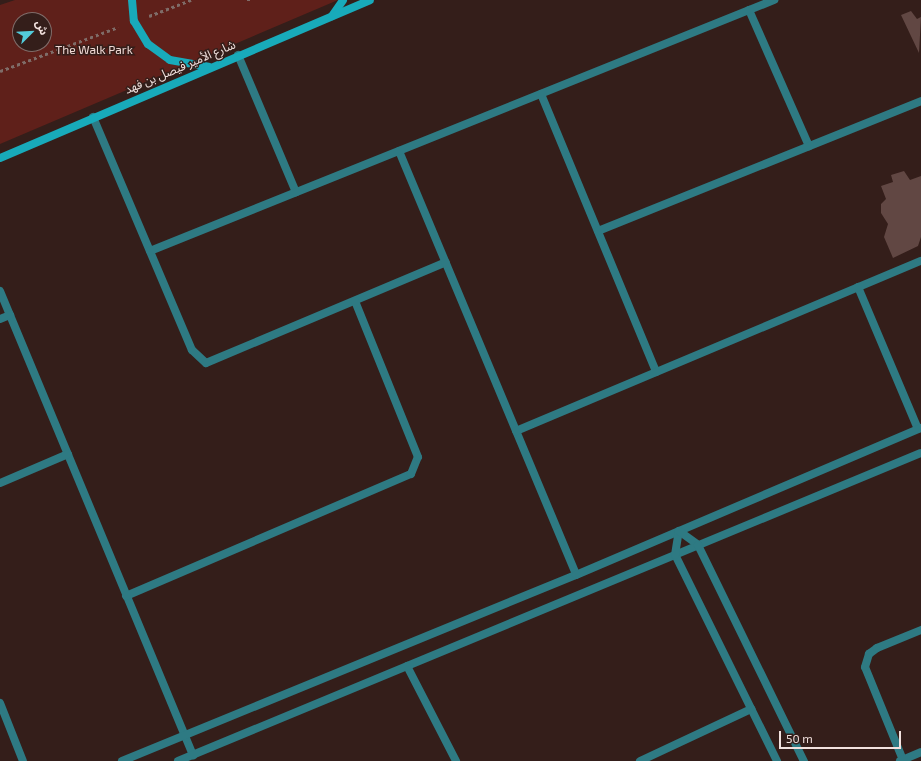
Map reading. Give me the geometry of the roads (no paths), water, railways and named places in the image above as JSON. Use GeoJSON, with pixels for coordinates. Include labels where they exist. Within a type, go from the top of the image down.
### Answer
{"type":"FeatureCollection","features":[{"type":"Feature","properties":{"kind":"main road"},"geometry":{"type":"LineString","coordinates":[[132,0],[134,21],[148,44],[170,60],[208,67]]}},
{"type":"Feature","properties":{"kind":"main road"},"geometry":{"type":"LineString","coordinates":[[332,17],[343,0]]}},
{"type":"Feature","properties":{"kind":"main road","name":"شارع الأمير فيصل بن فهد"},"geometry":{"type":"LineString","coordinates":[[0,158],[208,67],[370,0]]}},
{"type":"Feature","properties":{"kind":"street"},"geometry":{"type":"LineString","coordinates":[[150,251],[774,0]]}},
{"type":"Feature","properties":{"kind":"street"},"geometry":{"type":"LineString","coordinates":[[749,10],[809,146]]}},
{"type":"Feature","properties":{"kind":"street"},"geometry":{"type":"LineString","coordinates":[[238,55],[296,192]]}},
{"type":"Feature","properties":{"kind":"street"},"geometry":{"type":"LineString","coordinates":[[541,94],[656,372]]}},
{"type":"Feature","properties":{"kind":"street"},"geometry":{"type":"LineString","coordinates":[[598,230],[921,101]]}},
{"type":"Feature","properties":{"kind":"street"},"geometry":{"type":"LineString","coordinates":[[93,117],[192,350],[206,363],[446,262]]}},
{"type":"Feature","properties":{"kind":"street"},"geometry":{"type":"LineString","coordinates":[[399,151],[576,574]]}},
{"type":"Feature","properties":{"kind":"street"},"geometry":{"type":"LineString","coordinates":[[516,431],[921,261]]}},
{"type":"Feature","properties":{"kind":"street"},"geometry":{"type":"LineString","coordinates":[[122,761],[679,531],[919,428],[858,287]]}},
{"type":"Feature","properties":{"kind":"street"},"geometry":{"type":"LineString","coordinates":[[0,290],[183,735],[193,755]]}},
{"type":"Feature","properties":{"kind":"street"},"geometry":{"type":"LineString","coordinates":[[126,596],[411,474],[418,457],[355,301]]}},
{"type":"Feature","properties":{"kind":"street"},"geometry":{"type":"LineString","coordinates":[[0,319],[10,315]]}},
{"type":"Feature","properties":{"kind":"street"},"geometry":{"type":"LineString","coordinates":[[178,761],[921,453]]}},
{"type":"Feature","properties":{"kind":"street"},"geometry":{"type":"LineString","coordinates":[[0,484],[68,454]]}},
{"type":"Feature","properties":{"kind":"street"},"geometry":{"type":"LineString","coordinates":[[679,531],[698,546],[804,761]]}},
{"type":"Feature","properties":{"kind":"street"},"geometry":{"type":"LineString","coordinates":[[679,531],[675,555],[777,761]]}},
{"type":"Feature","properties":{"kind":"street"},"geometry":{"type":"LineString","coordinates":[[921,630],[869,654],[865,667],[902,760],[921,752]]}},
{"type":"Feature","properties":{"kind":"street"},"geometry":{"type":"LineString","coordinates":[[407,666],[456,761]]}},
{"type":"Feature","properties":{"kind":"street"},"geometry":{"type":"LineString","coordinates":[[0,703],[23,761]]}},
{"type":"Feature","properties":{"kind":"street"},"geometry":{"type":"LineString","coordinates":[[640,761],[751,709]]}},
{"type":"Feature","properties":{"kind":"park label","name":"The Walk Park"},"geometry":{"type":"Point","coordinates":[94,50]}}]}
